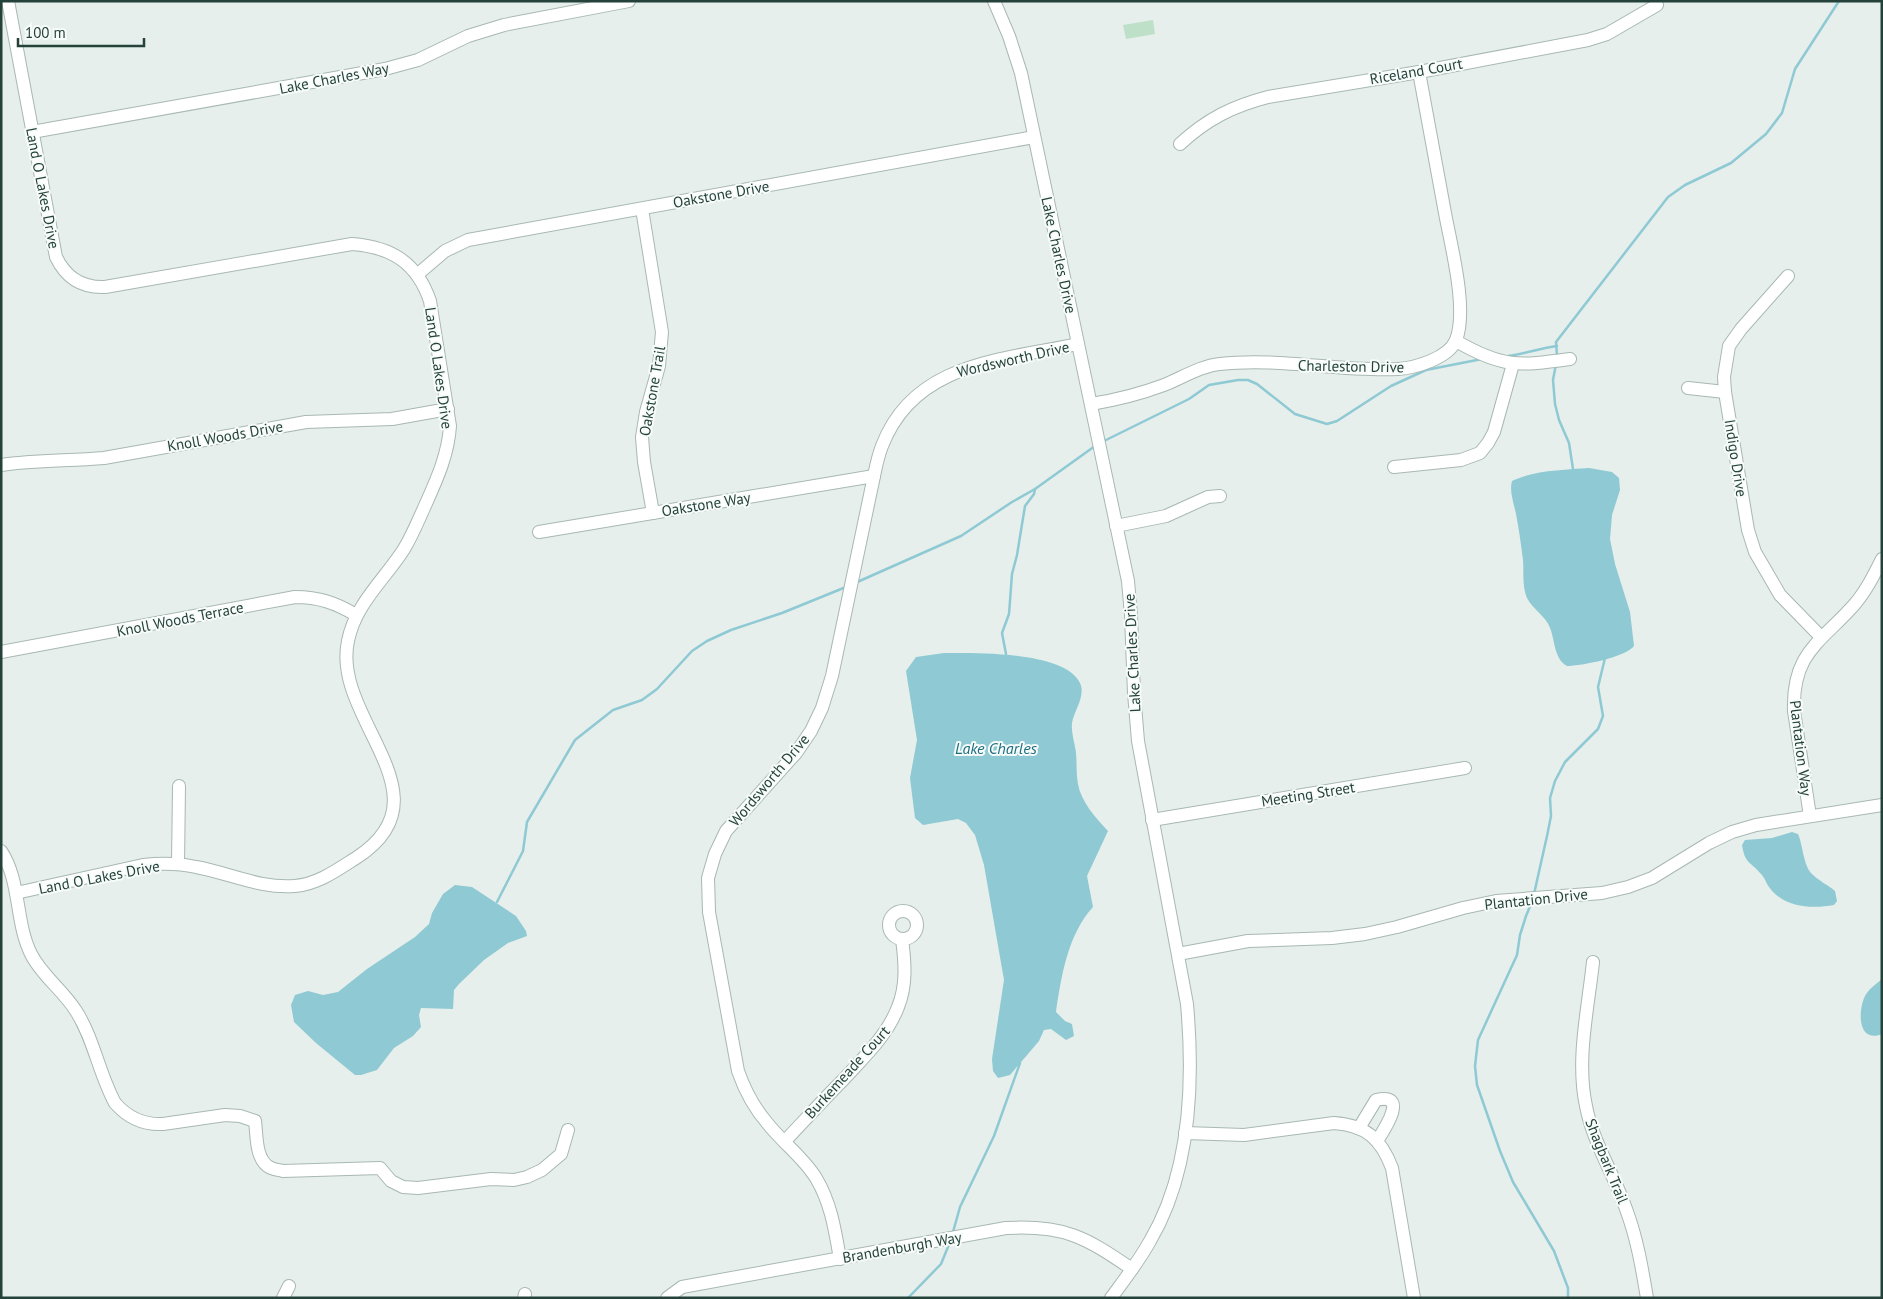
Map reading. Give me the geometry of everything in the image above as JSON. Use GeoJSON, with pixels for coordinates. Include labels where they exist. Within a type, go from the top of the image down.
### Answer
{"type":"FeatureCollection","features":[{"type":"Feature","properties":{"kind":"street","name":"Land O Lakes Drive"},"geometry":{"type":"LineString","coordinates":[[8,1],[56,257],[66,274],[83,285],[105,287],[352,244],[370,245],[387,251],[418,274],[425,287],[430,301],[450,426],[443,463],[404,549],[356,615],[347,642],[348,670],[358,705],[389,771],[395,790],[393,814],[384,835],[370,849],[330,875],[298,886],[268,885],[178,864],[143,865],[16,893]]}},
{"type":"Feature","properties":{"kind":"street","name":"Lake Charles Way"},"geometry":{"type":"LineString","coordinates":[[32,132],[385,69],[418,60],[468,36],[504,25],[630,1]]}},
{"type":"Feature","properties":{"kind":"street","name":"Lake Charles Drive"},"geometry":{"type":"LineString","coordinates":[[994,1],[1009,36],[1021,73],[1128,581],[1138,741],[1187,1004],[1190,1043],[1190,1083],[1179,1169],[1168,1204],[1151,1240],[1112,1298]]}},
{"type":"Feature","properties":{"kind":"street","name":"Riceland Court"},"geometry":{"type":"LineString","coordinates":[[1180,144],[1221,114],[1249,102],[1305,90],[1419,72],[1588,40],[1607,34],[1657,5]]}},
{"type":"Feature","properties":{"kind":"street"},"geometry":{"type":"LineString","coordinates":[[1,38],[14,35]]}},
{"type":"Feature","properties":{"kind":"street"},"geometry":{"type":"LineString","coordinates":[[1419,72],[1456,273],[1460,310],[1456,341],[1495,360],[1513,364],[1536,364],[1570,359]]}},
{"type":"Feature","properties":{"kind":"street","name":"Oakstone Drive"},"geometry":{"type":"LineString","coordinates":[[418,274],[445,251],[468,240],[1034,137]]}},
{"type":"Feature","properties":{"kind":"street","name":"Oakstone Trail"},"geometry":{"type":"LineString","coordinates":[[642,209],[662,332],[659,366],[646,412],[642,437],[644,462],[653,513]]}},
{"type":"Feature","properties":{"kind":"street","name":"Indigo Drive"},"geometry":{"type":"LineString","coordinates":[[1788,276],[1741,329],[1729,346],[1724,377],[1725,392],[1748,530],[1755,552],[1780,595],[1821,637]]}},
{"type":"Feature","properties":{"kind":"street","name":"Charleston Drive"},"geometry":{"type":"LineString","coordinates":[[1091,404],[1138,394],[1202,368],[1218,364],[1253,362],[1373,369],[1399,369],[1418,366],[1434,360],[1456,341]]}},
{"type":"Feature","properties":{"kind":"street","name":"Wordsworth Drive"},"geometry":{"type":"LineString","coordinates":[[840,1258],[834,1222],[823,1192],[807,1165],[769,1126],[756,1108],[745,1089],[738,1071],[709,912],[708,878],[715,854],[726,831],[796,753],[811,731],[822,708],[832,676],[874,476],[882,446],[894,422],[911,401],[934,383],[952,373],[971,366],[1078,344]]}},
{"type":"Feature","properties":{"kind":"street"},"geometry":{"type":"LineString","coordinates":[[1394,467],[1461,460],[1480,453],[1494,432],[1513,364]]}},
{"type":"Feature","properties":{"kind":"street"},"geometry":{"type":"LineString","coordinates":[[1688,388],[1725,392]]}},
{"type":"Feature","properties":{"kind":"street","name":"Knoll Woods Drive"},"geometry":{"type":"LineString","coordinates":[[1,465],[28,461],[104,458],[306,422],[392,419],[448,409]]}},
{"type":"Feature","properties":{"kind":"street","name":"Oakstone Way"},"geometry":{"type":"LineString","coordinates":[[539,532],[874,476]]}},
{"type":"Feature","properties":{"kind":"street"},"geometry":{"type":"LineString","coordinates":[[1116,526],[1166,516],[1208,497],[1220,496]]}},
{"type":"Feature","properties":{"kind":"street","name":"Plantation Way"},"geometry":{"type":"LineString","coordinates":[[1810,816],[1794,711],[1793,694],[1796,677],[1802,662],[1821,637],[1854,605],[1865,591],[1882,559]]}},
{"type":"Feature","properties":{"kind":"street","name":"Knoll Woods Terrace"},"geometry":{"type":"LineString","coordinates":[[1,652],[295,597],[327,600],[356,615]]}},
{"type":"Feature","properties":{"kind":"street","name":"Meeting Street"},"geometry":{"type":"LineString","coordinates":[[1152,820],[1465,768]]}},
{"type":"Feature","properties":{"kind":"street"},"geometry":{"type":"LineString","coordinates":[[178,864],[179,786]]}},
{"type":"Feature","properties":{"kind":"street","name":"Plantation Drive"},"geometry":{"type":"LineString","coordinates":[[1178,954],[1248,941],[1332,938],[1365,934],[1496,901],[1602,893],[1628,887],[1652,878],[1709,842],[1732,832],[1756,825],[1882,805]]}},
{"type":"Feature","properties":{"kind":"street"},"geometry":{"type":"LineString","coordinates":[[1,851],[8,864],[25,938],[31,954],[40,968],[65,994],[77,1012],[111,1095],[122,1111],[136,1120],[153,1125],[225,1115],[240,1116],[255,1121],[261,1160],[270,1168],[283,1171],[380,1168],[391,1181],[403,1186],[418,1188],[491,1179],[514,1180],[527,1177],[542,1170],[561,1154],[568,1130]]}},
{"type":"Feature","properties":{"kind":"street","name":"Burkemeade Court"},"geometry":{"type":"LineString","coordinates":[[785,1141],[875,1045],[890,1026],[899,1006],[904,984],[905,962],[902,939]]}},
{"type":"Feature","properties":{"kind":"street","name":"Shagbark Trail"},"geometry":{"type":"LineString","coordinates":[[1593,962],[1582,1057],[1582,1081],[1585,1104],[1594,1136],[1629,1216],[1639,1254],[1647,1298]]}},
{"type":"Feature","properties":{"kind":"street"},"geometry":{"type":"LineString","coordinates":[[1359,1128],[1376,1100],[1384,1098],[1390,1101],[1394,1107],[1394,1113],[1378,1141]]}},
{"type":"Feature","properties":{"kind":"street"},"geometry":{"type":"LineString","coordinates":[[1185,1133],[1244,1135],[1334,1123],[1359,1128],[1378,1141],[1386,1153],[1392,1168],[1414,1298]]}},
{"type":"Feature","properties":{"kind":"street","name":"Brandenburgh Way"},"geometry":{"type":"LineString","coordinates":[[667,1298],[682,1287],[1006,1228],[1034,1227],[1057,1230],[1081,1237],[1100,1247],[1132,1269]]}},
{"type":"Feature","properties":{"kind":"street"},"geometry":{"type":"LineString","coordinates":[[283,1298],[289,1286]]}},
{"type":"Feature","properties":{"kind":"green space"},"geometry":{"type":"Polygon","coordinates":[[[1153,20],[1155,34],[1126,39],[1123,25],[1153,20]]]}},
{"type":"Feature","properties":{"kind":"water"},"geometry":{"type":"Polygon","coordinates":[[[1589,468],[1612,472],[1619,478],[1620,490],[1612,515],[1610,539],[1615,564],[1630,612],[1634,646],[1622,654],[1613,657],[1592,663],[1567,666],[1557,654],[1548,624],[1525,593],[1523,560],[1511,485],[1512,481],[1530,475],[1549,471],[1589,468]]]}},
{"type":"Feature","properties":{"kind":"water","name":"Lake Charles"},"geometry":{"type":"Polygon","coordinates":[[[944,653],[997,654],[1039,659],[1057,665],[1071,673],[1080,683],[1082,693],[1072,723],[1078,784],[1082,797],[1108,831],[1087,876],[1093,907],[1077,930],[1067,956],[1058,999],[1056,1012],[1065,1021],[1072,1024],[1074,1036],[1066,1040],[1051,1029],[1044,1030],[1039,1041],[1010,1075],[998,1078],[993,1071],[992,1059],[1004,980],[984,865],[975,835],[966,823],[958,819],[923,825],[915,818],[910,778],[917,740],[906,671],[916,657],[944,653]]]}},
{"type":"Feature","properties":{"kind":"water"},"geometry":{"type":"Polygon","coordinates":[[[1792,832],[1798,834],[1809,870],[1835,891],[1837,901],[1834,905],[1808,907],[1782,899],[1775,894],[1746,859],[1742,845],[1745,840],[1772,838],[1792,832]]]}},
{"type":"Feature","properties":{"kind":"water"},"geometry":{"type":"Polygon","coordinates":[[[455,885],[472,887],[516,916],[526,931],[527,936],[508,943],[484,960],[459,984],[454,990],[453,1009],[421,1008],[419,1015],[421,1027],[413,1036],[394,1048],[377,1070],[355,1075],[294,1022],[291,1005],[295,995],[308,991],[323,995],[338,992],[367,969],[415,937],[429,924],[432,913],[443,894],[455,885]]]}},
{"type":"Feature","properties":{"kind":"water"},"geometry":{"type":"Polygon","coordinates":[[[1882,979],[1882,1034],[1874,1036],[1864,1030],[1861,1009],[1867,993],[1882,979]]]}},
{"type":"Feature","properties":{"kind":"waterway"},"geometry":{"type":"LineString","coordinates":[[1557,356],[1556,342],[1668,197],[1685,185],[1731,163],[1766,134],[1782,113],[1795,69],[1839,1]]}},
{"type":"Feature","properties":{"kind":"waterway"},"geometry":{"type":"LineString","coordinates":[[1508,356],[1557,346]]}},
{"type":"Feature","properties":{"kind":"waterway"},"geometry":{"type":"LineString","coordinates":[[1102,442],[1189,399],[1209,385],[1248,380],[1257,384],[1295,414],[1327,424],[1337,421],[1391,386],[1426,370],[1482,359]]}},
{"type":"Feature","properties":{"kind":"waterway"},"geometry":{"type":"LineString","coordinates":[[1556,364],[1553,380],[1555,404],[1559,420],[1569,443],[1573,469]]}},
{"type":"Feature","properties":{"kind":"waterway"},"geometry":{"type":"LineString","coordinates":[[855,583],[961,536],[1035,489],[1095,446]]}},
{"type":"Feature","properties":{"kind":"waterway"},"geometry":{"type":"LineString","coordinates":[[1006,654],[1002,633],[1009,614],[1012,574],[1025,506],[1034,494],[1035,489]]}},
{"type":"Feature","properties":{"kind":"waterway"},"geometry":{"type":"LineString","coordinates":[[497,902],[523,851],[527,822],[575,740],[613,710],[642,700],[657,689],[692,651],[707,641],[731,630],[782,613],[846,587]]}},
{"type":"Feature","properties":{"kind":"waterway"},"geometry":{"type":"LineString","coordinates":[[1534,894],[1551,816],[1550,798],[1555,781],[1565,762],[1598,729],[1603,716],[1598,687],[1605,658]]}},
{"type":"Feature","properties":{"kind":"waterway"},"geometry":{"type":"LineString","coordinates":[[1531,904],[1520,935],[1517,955],[1478,1040],[1475,1066],[1477,1085],[1500,1151],[1513,1182],[1554,1251],[1568,1288],[1568,1298]]}},
{"type":"Feature","properties":{"kind":"waterway"},"geometry":{"type":"LineString","coordinates":[[953,1232],[960,1207],[994,1136],[1020,1063]]}},
{"type":"Feature","properties":{"kind":"waterway"},"geometry":{"type":"LineString","coordinates":[[908,1298],[941,1264],[950,1242]]}}]}
